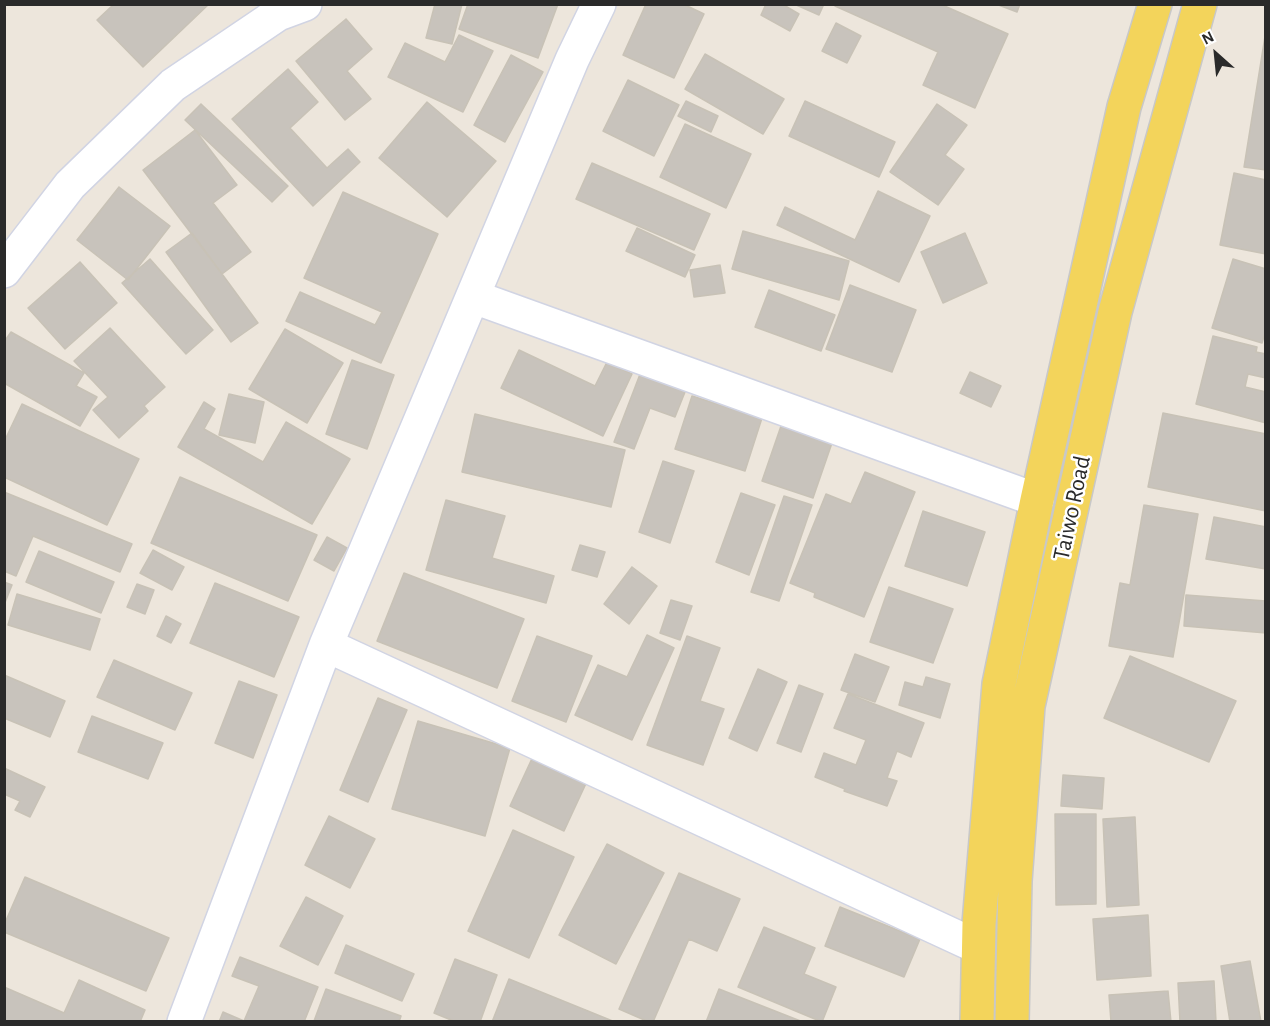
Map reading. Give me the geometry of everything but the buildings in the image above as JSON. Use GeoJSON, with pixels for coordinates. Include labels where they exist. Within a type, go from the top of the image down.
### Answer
{"type":"FeatureCollection","features":[{"type":"Feature","properties":{"kind":"main road","name":"Taiwo Road"},"geometry":{"type":"LineString","coordinates":[[977,1022],[978,947],[999,684],[1037,500],[1124,107],[1155,4]]}},
{"type":"Feature","properties":{"kind":"main road","name":"Taiwo Road"},"geometry":{"type":"LineString","coordinates":[[1012,1022],[1015,881],[1028,706],[1115,312],[1200,4]]}},
{"type":"Feature","properties":{"kind":"street"},"geometry":{"type":"LineString","coordinates":[[184,1022],[326,645],[572,60],[599,4]]}},
{"type":"Feature","properties":{"kind":"street"},"geometry":{"type":"LineString","coordinates":[[4,271],[70,185],[173,85],[286,8]]}},
{"type":"Feature","properties":{"kind":"street"},"geometry":{"type":"LineString","coordinates":[[474,297],[1037,500]]}},
{"type":"Feature","properties":{"kind":"street"},"geometry":{"type":"LineString","coordinates":[[326,645],[978,947]]}}]}
